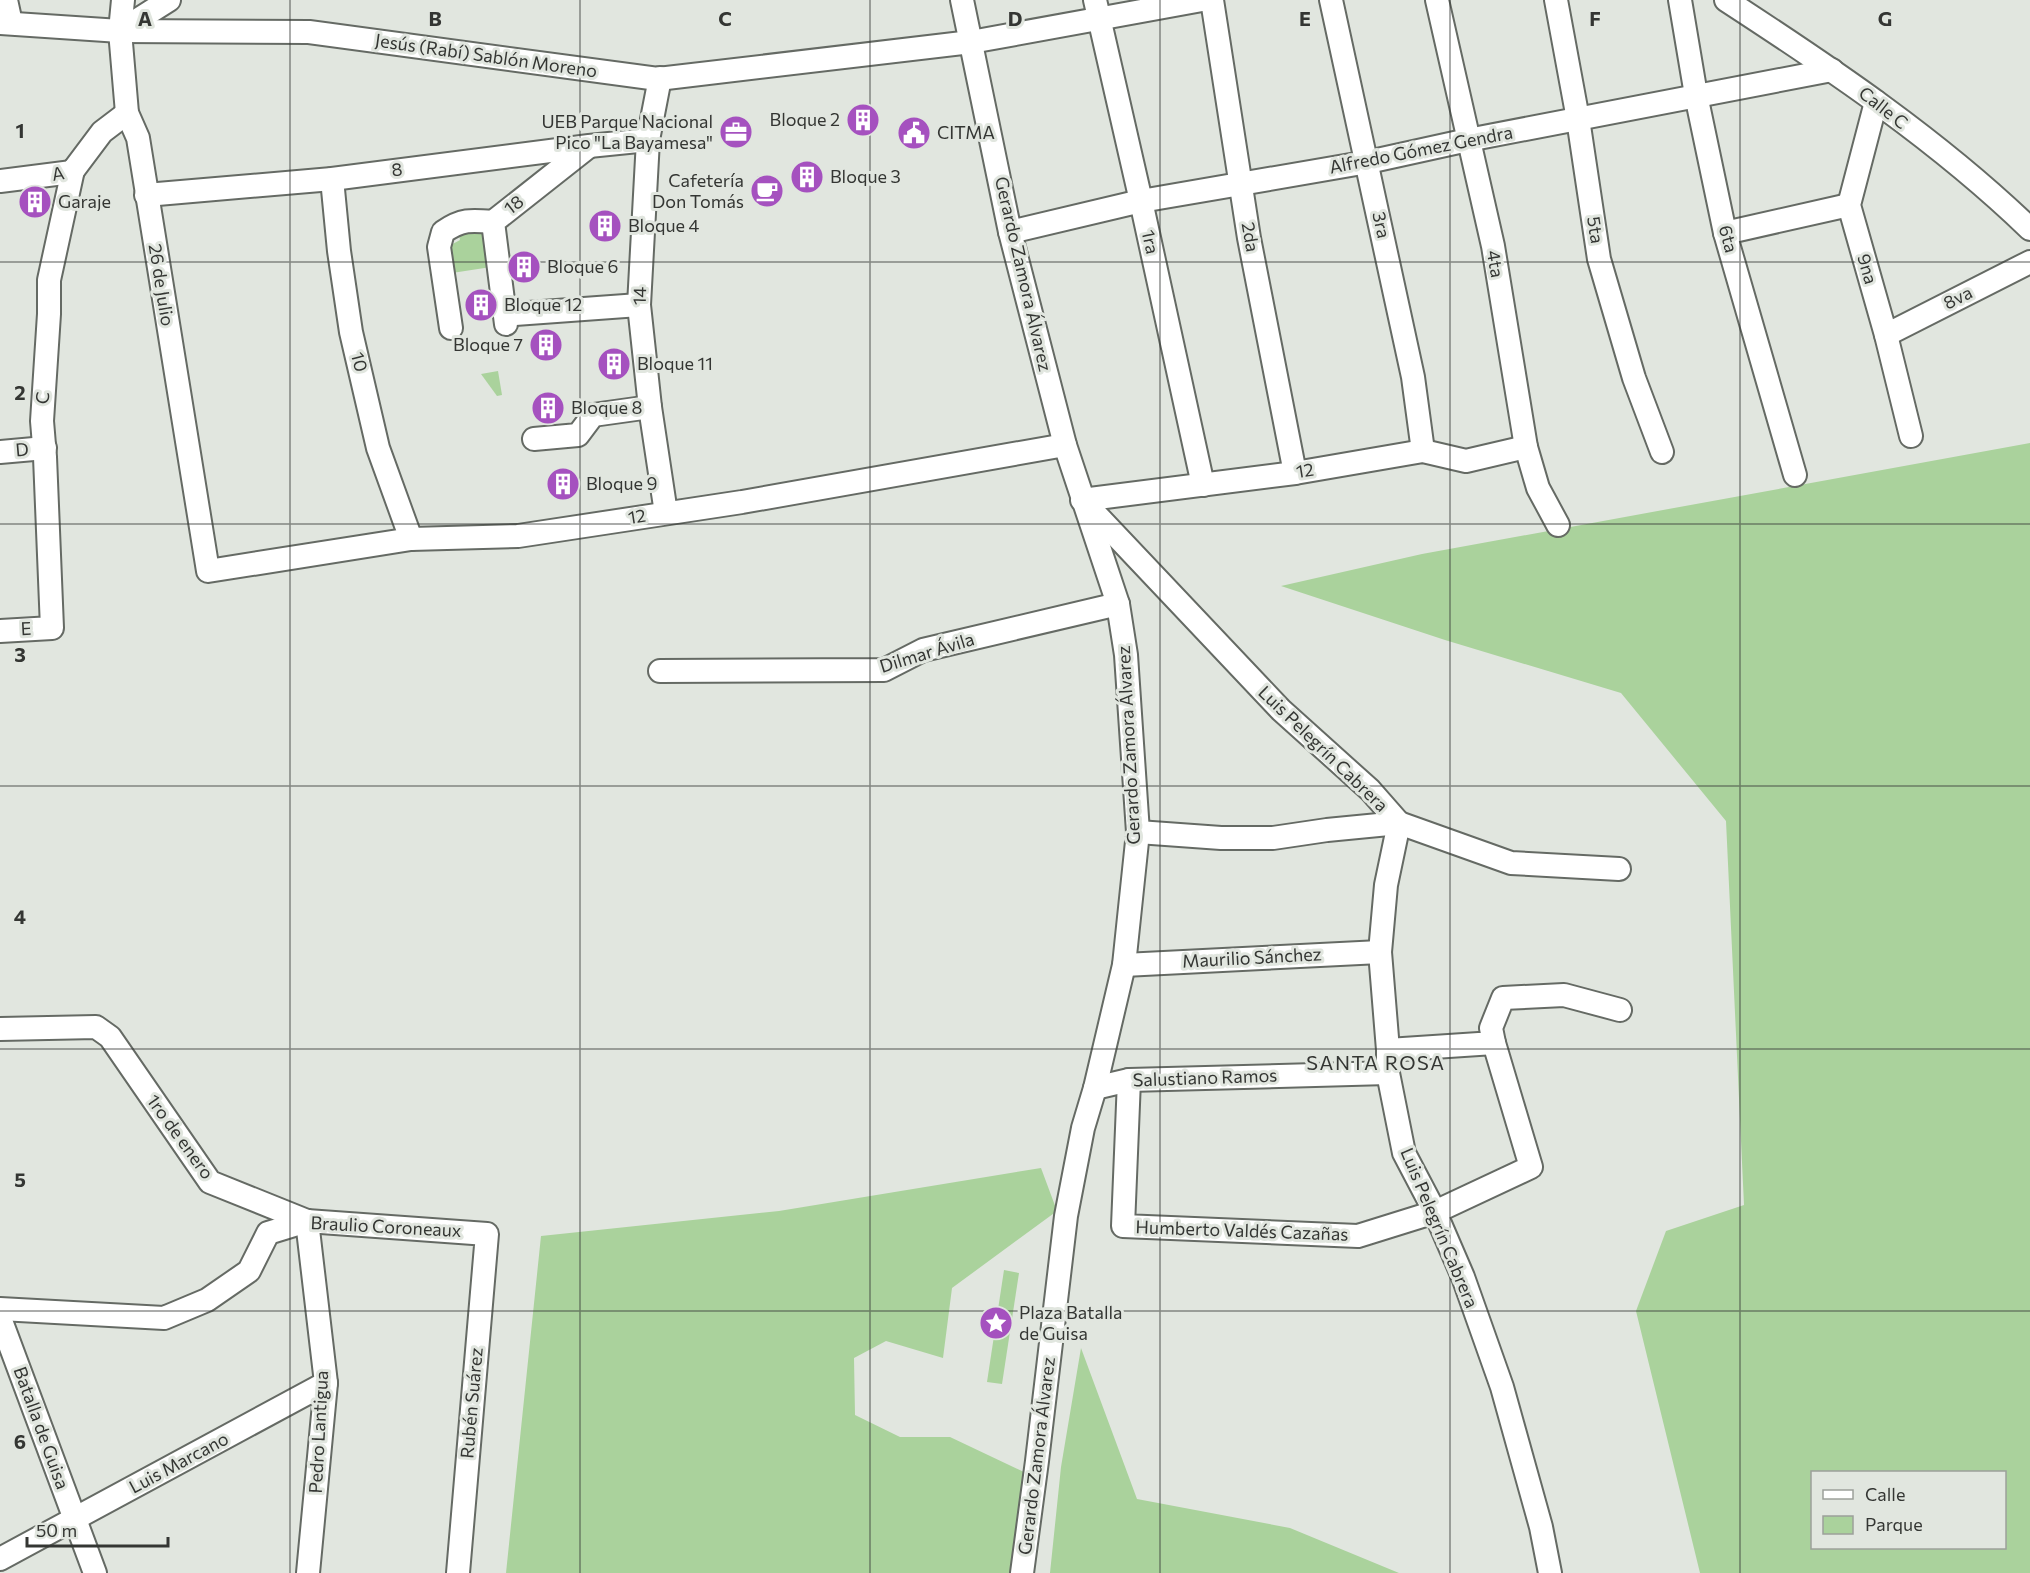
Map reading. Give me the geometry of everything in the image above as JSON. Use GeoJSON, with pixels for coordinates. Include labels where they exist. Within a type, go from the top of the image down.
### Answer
{"type":"FeatureCollection","features":[{"type":"Feature","properties":{"kind":"street"},"geometry":{"type":"LineString","coordinates":[[6,0],[6,23]]}},
{"type":"Feature","properties":{"kind":"street","name":"26 de Julio"},"geometry":{"type":"LineString","coordinates":[[123,0],[120,31],[127,114],[138,138],[208,571]]}},
{"type":"Feature","properties":{"kind":"street"},"geometry":{"type":"LineString","coordinates":[[120,31],[169,0]]}},
{"type":"Feature","properties":{"kind":"street","name":"Gerardo Zamora Álvarez"},"geometry":{"type":"LineString","coordinates":[[962,0],[1010,232],[1065,445],[1118,604],[1126,655],[1138,832],[1124,965],[1095,1088],[1083,1128],[1066,1216],[1022,1573]]}},
{"type":"Feature","properties":{"kind":"street","name":"Jesús (Rabí) Sablón Moreno"},"geometry":{"type":"LineString","coordinates":[[6,23],[120,31],[309,32],[660,78],[971,42],[1098,10],[1202,0]]}},
{"type":"Feature","properties":{"kind":"street","name":"2da"},"geometry":{"type":"LineString","coordinates":[[1212,0],[1249,238],[1294,473]]}},
{"type":"Feature","properties":{"kind":"street","name":"3ra"},"geometry":{"type":"LineString","coordinates":[[1331,0],[1413,377],[1423,451]]}},
{"type":"Feature","properties":{"kind":"street","name":"4ta"},"geometry":{"type":"LineString","coordinates":[[1437,0],[1492,246],[1526,447],[1538,488],[1558,525]]}},
{"type":"Feature","properties":{"kind":"street","name":"5ta"},"geometry":{"type":"LineString","coordinates":[[1556,0],[1578,119],[1599,259],[1634,378],[1662,452]]}},
{"type":"Feature","properties":{"kind":"street","name":"6ta"},"geometry":{"type":"LineString","coordinates":[[1680,0],[1695,95],[1725,233],[1795,474]]}},
{"type":"Feature","properties":{"kind":"street","name":"Calle C"},"geometry":{"type":"LineString","coordinates":[[1726,0],[1876,102],[1994,195],[2030,229]]}},
{"type":"Feature","properties":{"kind":"street","name":"1ra"},"geometry":{"type":"LineString","coordinates":[[1098,10],[1203,485]]}},
{"type":"Feature","properties":{"kind":"street","name":"Alfredo Gómez Gendra"},"geometry":{"type":"LineString","coordinates":[[1010,232],[1141,201],[1368,162],[1468,140],[1832,70]]}},
{"type":"Feature","properties":{"kind":"street","name":"14"},"geometry":{"type":"LineString","coordinates":[[660,78],[648,140],[639,305],[650,407],[666,513]]}},
{"type":"Feature","properties":{"kind":"street"},"geometry":{"type":"LineString","coordinates":[[1725,233],[1849,205],[1876,102]]}},
{"type":"Feature","properties":{"kind":"street","name":"A"},"geometry":{"type":"LineString","coordinates":[[0,181],[73,170],[102,132],[127,114]]}},
{"type":"Feature","properties":{"kind":"street","name":"8"},"geometry":{"type":"LineString","coordinates":[[146,195],[332,179],[648,140]]}},
{"type":"Feature","properties":{"kind":"street","name":"18"},"geometry":{"type":"LineString","coordinates":[[589,146],[493,222],[511,319],[639,305]]}},
{"type":"Feature","properties":{"kind":"street","name":"C"},"geometry":{"type":"LineString","coordinates":[[52,628],[42,421],[49,314],[48,280],[73,170]]}},
{"type":"Feature","properties":{"kind":"street","name":"10"},"geometry":{"type":"LineString","coordinates":[[332,179],[339,251],[351,332],[378,448],[411,539]]}},
{"type":"Feature","properties":{"kind":"street","name":"9na"},"geometry":{"type":"LineString","coordinates":[[1849,205],[1886,335],[1911,436]]}},
{"type":"Feature","properties":{"kind":"street"},"geometry":{"type":"LineString","coordinates":[[451,328],[439,247],[443,232],[455,224],[470,219],[493,222]]}},
{"type":"Feature","properties":{"kind":"street","name":"8va"},"geometry":{"type":"LineString","coordinates":[[1886,335],[2030,262]]}},
{"type":"Feature","properties":{"kind":"street"},"geometry":{"type":"LineString","coordinates":[[534,439],[578,435],[593,415],[650,407]]}},
{"type":"Feature","properties":{"kind":"street","name":"12"},"geometry":{"type":"LineString","coordinates":[[208,571],[411,539],[518,536],[742,502],[1065,445]]}},
{"type":"Feature","properties":{"kind":"street","name":"12"},"geometry":{"type":"LineString","coordinates":[[1082,500],[1294,473],[1423,451],[1466,461],[1526,447]]}},
{"type":"Feature","properties":{"kind":"street","name":"D"},"geometry":{"type":"LineString","coordinates":[[0,452],[45,448]]}},
{"type":"Feature","properties":{"kind":"street","name":"Luis Pelegrín Cabrera"},"geometry":{"type":"LineString","coordinates":[[1082,500],[1281,710],[1370,790],[1399,823],[1386,885],[1380,952],[1388,1073],[1404,1154],[1435,1212],[1463,1277],[1502,1387],[1541,1527],[1550,1573]]}},
{"type":"Feature","properties":{"kind":"street","name":"Dilmar Ávila"},"geometry":{"type":"LineString","coordinates":[[660,671],[884,670],[923,650],[1118,604]]}},
{"type":"Feature","properties":{"kind":"street","name":"E"},"geometry":{"type":"LineString","coordinates":[[0,631],[52,628]]}},
{"type":"Feature","properties":{"kind":"street"},"geometry":{"type":"LineString","coordinates":[[1138,832],[1221,838],[1273,838],[1399,823],[1511,863],[1619,869]]}},
{"type":"Feature","properties":{"kind":"street","name":"Maurilio Sánchez"},"geometry":{"type":"LineString","coordinates":[[1124,965],[1380,952]]}},
{"type":"Feature","properties":{"kind":"street"},"geometry":{"type":"LineString","coordinates":[[1388,1050],[1494,1043],[1491,1028],[1503,998],[1564,995],[1620,1010]]}},
{"type":"Feature","properties":{"kind":"street","name":"1ro de enero"},"geometry":{"type":"LineString","coordinates":[[0,1029],[96,1027],[110,1037],[210,1182],[307,1221]]}},
{"type":"Feature","properties":{"kind":"street","name":"Humberto Valdés Cazañas"},"geometry":{"type":"LineString","coordinates":[[1129,1080],[1123,1226],[1358,1236],[1435,1212],[1531,1167],[1494,1043]]}},
{"type":"Feature","properties":{"kind":"street","name":"Salustiano Ramos"},"geometry":{"type":"LineString","coordinates":[[1095,1088],[1129,1080],[1388,1073]]}},
{"type":"Feature","properties":{"kind":"street","name":"Braulio Coroneaux"},"geometry":{"type":"LineString","coordinates":[[0,1309],[164,1318],[207,1300],[249,1271],[268,1233],[307,1221],[487,1234]]}},
{"type":"Feature","properties":{"kind":"street","name":"Pedro Lantigua"},"geometry":{"type":"LineString","coordinates":[[307,1221],[326,1383],[308,1573]]}},
{"type":"Feature","properties":{"kind":"street","name":"Rubén Suárez"},"geometry":{"type":"LineString","coordinates":[[458,1573],[487,1234]]}},
{"type":"Feature","properties":{"kind":"street","name":"Batalla de Guisa"},"geometry":{"type":"LineString","coordinates":[[0,1318],[95,1573]]}},
{"type":"Feature","properties":{"kind":"street","name":"Luis Marcano"},"geometry":{"type":"LineString","coordinates":[[0,1559],[326,1383]]}},
{"type":"Feature","properties":{"kind":"green space"},"geometry":{"type":"Polygon","coordinates":[[[487,226],[491,267],[452,273],[449,246],[460,240],[458,229],[487,226]]]}},
{"type":"Feature","properties":{"kind":"green space"},"geometry":{"type":"Polygon","coordinates":[[[498,371],[502,395],[497,396],[481,374],[498,371]]]}},
{"type":"Feature","properties":{"kind":"green space"},"geometry":{"type":"Polygon","coordinates":[[[2030,443],[2030,1573],[1700,1573],[1636,1311],[1666,1231],[1744,1205],[1726,821],[1621,693],[1445,640],[1281,586],[1422,554],[2030,443]]]}},
{"type":"Feature","properties":{"kind":"green space"},"geometry":{"type":"Polygon","coordinates":[[[1041,1168],[1057,1211],[952,1288],[943,1358],[886,1341],[854,1358],[855,1415],[900,1437],[950,1437],[1024,1472],[1010,1573],[506,1573],[541,1236],[779,1211],[1041,1168]]]}},
{"type":"Feature","properties":{"kind":"green space"},"geometry":{"type":"Polygon","coordinates":[[[1004,1270],[1019,1273],[1002,1384],[987,1382],[1004,1270]]]}},
{"type":"Feature","properties":{"kind":"green space"},"geometry":{"type":"Polygon","coordinates":[[[1081,1348],[1137,1499],[1290,1528],[1399,1573],[1050,1573],[1061,1467],[1081,1348]]]}},
{"type":"Feature","properties":{"kind":"place","name":"Bloque 2"},"geometry":{"type":"Point","coordinates":[863,120]}},
{"type":"Feature","properties":{"kind":"place","name":"UEB Parque Nacional Pico \"La Bayamesa\""},"geometry":{"type":"Point","coordinates":[736,132]}},
{"type":"Feature","properties":{"kind":"place","name":"CITMA"},"geometry":{"type":"Point","coordinates":[914,133]}},
{"type":"Feature","properties":{"kind":"place","name":"Bloque 3"},"geometry":{"type":"Point","coordinates":[807,177]}},
{"type":"Feature","properties":{"kind":"place","name":"Cafetería Don Tomás"},"geometry":{"type":"Point","coordinates":[767,191]}},
{"type":"Feature","properties":{"kind":"place","name":"Garaje"},"geometry":{"type":"Point","coordinates":[35,202]}},
{"type":"Feature","properties":{"kind":"place","name":"Bloque 4"},"geometry":{"type":"Point","coordinates":[605,226]}},
{"type":"Feature","properties":{"kind":"place","name":"Bloque 6"},"geometry":{"type":"Point","coordinates":[524,267]}},
{"type":"Feature","properties":{"kind":"place","name":"Bloque 12"},"geometry":{"type":"Point","coordinates":[481,305]}},
{"type":"Feature","properties":{"kind":"place","name":"Bloque 7"},"geometry":{"type":"Point","coordinates":[546,345]}},
{"type":"Feature","properties":{"kind":"place","name":"Bloque 11"},"geometry":{"type":"Point","coordinates":[614,364]}},
{"type":"Feature","properties":{"kind":"place","name":"Bloque 8"},"geometry":{"type":"Point","coordinates":[548,408]}},
{"type":"Feature","properties":{"kind":"place","name":"Bloque 9"},"geometry":{"type":"Point","coordinates":[563,484]}},
{"type":"Feature","properties":{"kind":"place","name":"Plaza Batalla de Guisa"},"geometry":{"type":"Point","coordinates":[996,1323]}},
{"type":"Feature","properties":{"kind":"district","name":"SANTA ROSA"},"geometry":{"type":"Point","coordinates":[1376,1063]}}]}
